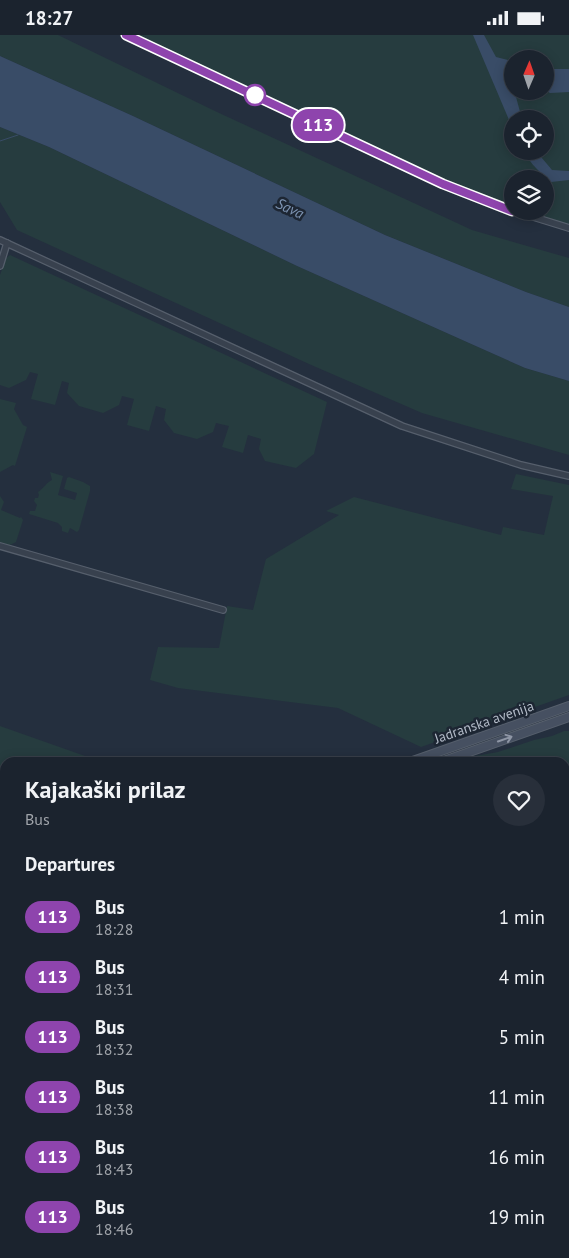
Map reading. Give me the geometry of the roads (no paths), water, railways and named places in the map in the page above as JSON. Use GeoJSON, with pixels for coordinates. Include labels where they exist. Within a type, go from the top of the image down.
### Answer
{"type":"FeatureCollection","features":[{"type":"Feature","properties":{"kind":"main road","name":"Jadranska avenija"},"geometry":{"type":"LineString","coordinates":[[424,757],[569,706]]}},
{"type":"Feature","properties":{"kind":"main road","name":"Jadranska avenija"},"geometry":{"type":"LineString","coordinates":[[455,757],[569,717]]}},
{"type":"Feature","properties":{"kind":"street"},"geometry":{"type":"LineString","coordinates":[[126,35],[443,184],[504,208]]}},
{"type":"Feature","properties":{"kind":"street"},"geometry":{"type":"LineString","coordinates":[[543,220],[569,228]]}},
{"type":"Feature","properties":{"kind":"street"},"geometry":{"type":"LineString","coordinates":[[0,240],[402,426],[521,465],[569,476]]}},
{"type":"Feature","properties":{"kind":"street"},"geometry":{"type":"LineString","coordinates":[[0,266],[8,243]]}},
{"type":"Feature","properties":{"kind":"street"},"geometry":{"type":"LineString","coordinates":[[0,546],[223,610]]}},
{"type":"Feature","properties":{"kind":"water"},"geometry":{"type":"Polygon","coordinates":[[[473,35],[484,35],[496,57],[504,59],[504,100],[517,100],[520,110],[505,110],[473,35]]]}},
{"type":"Feature","properties":{"kind":"water","name":"Sava"},"geometry":{"type":"Polygon","coordinates":[[[0,56],[133,116],[385,235],[526,292],[569,307],[569,381],[525,368],[297,266],[49,147],[0,127],[0,56]]]}},
{"type":"Feature","properties":{"kind":"water"},"geometry":{"type":"Polygon","coordinates":[[[554,69],[569,69],[569,92],[554,93],[554,69]]]}},
{"type":"Feature","properties":{"kind":"water"},"geometry":{"type":"Polygon","coordinates":[[[530,160],[544,160],[552,170],[538,170],[530,160]]]}},
{"type":"Feature","properties":{"kind":"water"},"geometry":{"type":"Polygon","coordinates":[[[554,170],[569,171],[569,180],[554,182],[554,170]]]}},
{"type":"Feature","properties":{"kind":"waterway"},"geometry":{"type":"LineString","coordinates":[[0,141],[18,135]]}}]}
